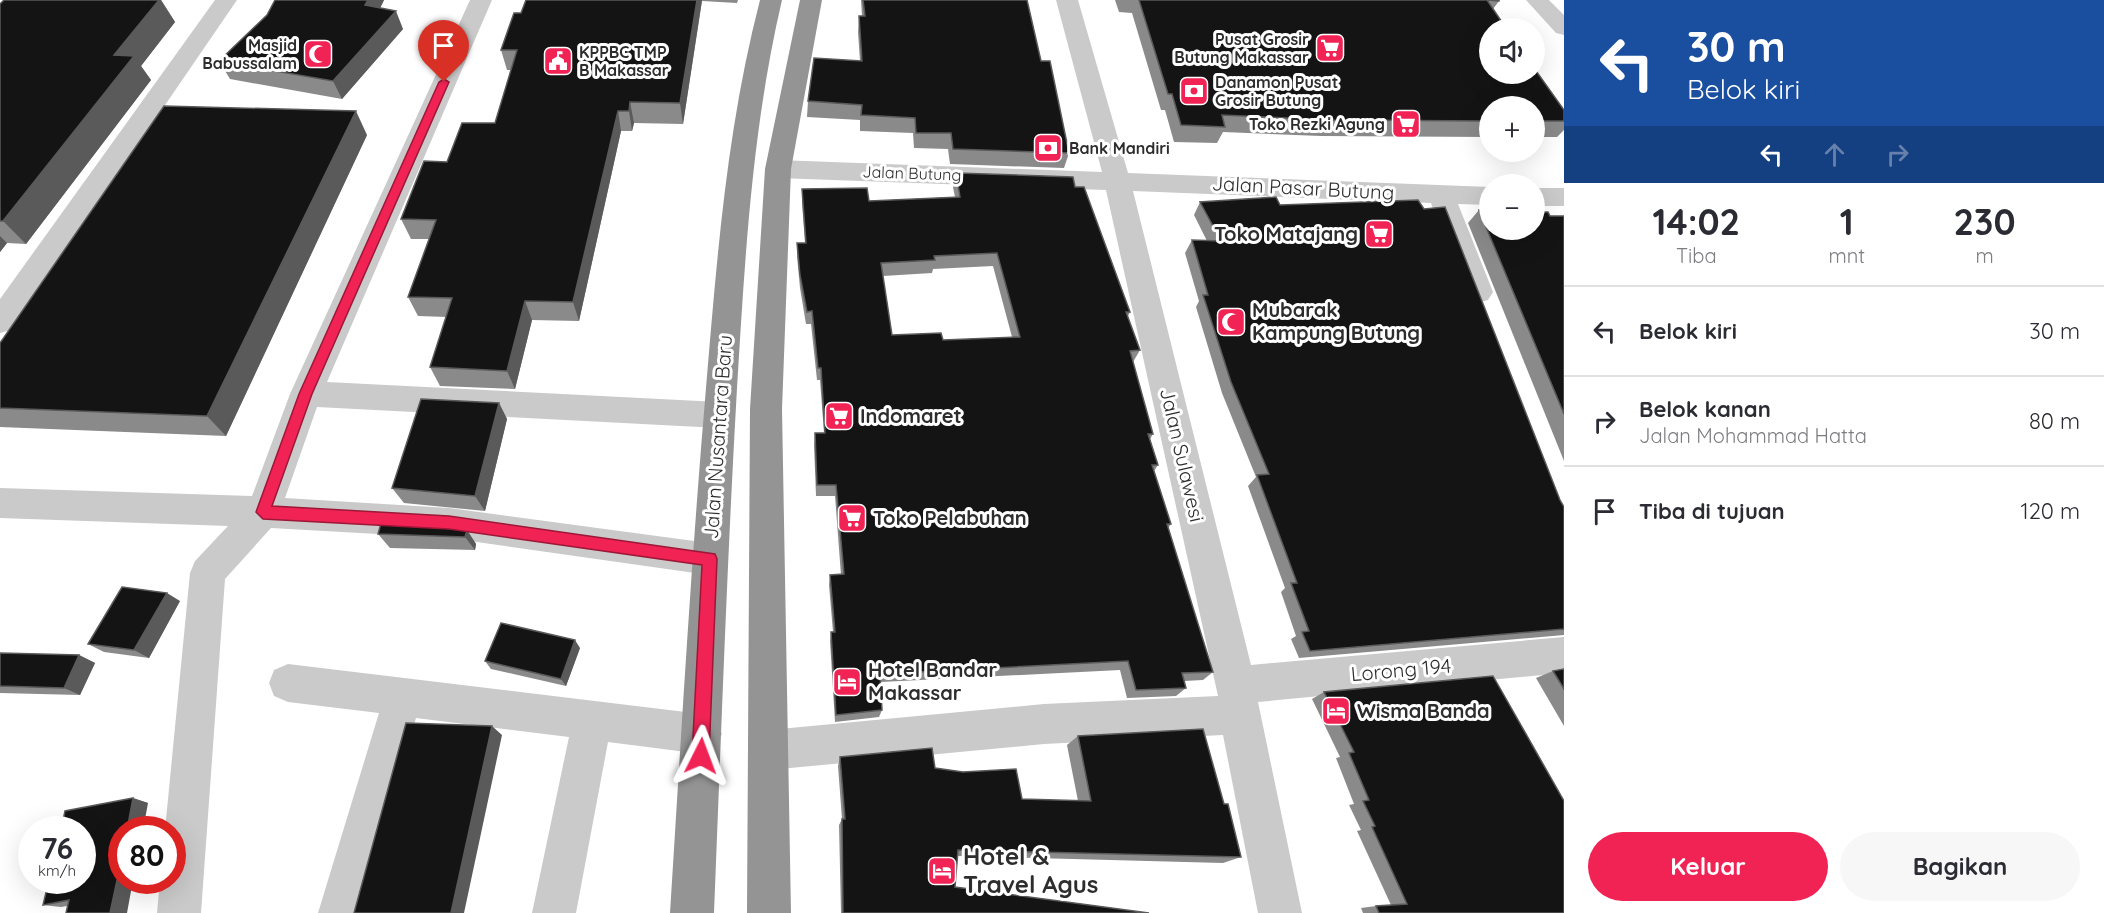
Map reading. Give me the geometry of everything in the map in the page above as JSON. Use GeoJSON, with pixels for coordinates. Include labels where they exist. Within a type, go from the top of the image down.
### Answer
{"type":"FeatureCollection","features":[{"type":"Feature","properties":{"kind":"highway","name":"Jalan Nusantara Baru"},"geometry":{"type":"LineString","coordinates":[[692,913],[710,559],[738,166],[749,96],[771,0]]}},
{"type":"Feature","properties":{"kind":"highway"},"geometry":{"type":"LineString","coordinates":[[769,913],[765,409],[778,169],[811,0]]}},
{"type":"Feature","properties":{"kind":"street"},"geometry":{"type":"LineString","coordinates":[[0,322],[226,0]]}},
{"type":"Feature","properties":{"kind":"street"},"geometry":{"type":"LineString","coordinates":[[179,913],[208,573],[263,512],[306,394],[481,0]]}},
{"type":"Feature","properties":{"kind":"street","name":"Jalan Sulawesi"},"geometry":{"type":"LineString","coordinates":[[1067,0],[1117,180],[1238,700],[1280,913]]}},
{"type":"Feature","properties":{"kind":"street"},"geometry":{"type":"LineString","coordinates":[[1537,0],[1564,28]]}},
{"type":"Feature","properties":{"kind":"street","name":"Jalan Butung"},"geometry":{"type":"LineString","coordinates":[[778,169],[1117,180]]}},
{"type":"Feature","properties":{"kind":"street","name":"Jalan Pasar Butung"},"geometry":{"type":"LineString","coordinates":[[1117,180],[1479,196]]}},
{"type":"Feature","properties":{"kind":"street"},"geometry":{"type":"LineString","coordinates":[[1441,195],[1487,316]]}},
{"type":"Feature","properties":{"kind":"street"},"geometry":{"type":"LineString","coordinates":[[1545,196],[1564,197]]}},
{"type":"Feature","properties":{"kind":"street"},"geometry":{"type":"LineString","coordinates":[[306,394],[719,415]]}},
{"type":"Feature","properties":{"kind":"street"},"geometry":{"type":"LineString","coordinates":[[0,503],[263,512],[449,523],[710,559]]}},
{"type":"Feature","properties":{"kind":"street","name":"Lorong 194"},"geometry":{"type":"LineString","coordinates":[[769,750],[1044,724],[1564,655]]}},
{"type":"Feature","properties":{"kind":"street"},"geometry":{"type":"LineString","coordinates":[[288,683],[702,734]]}},
{"type":"Feature","properties":{"kind":"street"},"geometry":{"type":"LineString","coordinates":[[340,913],[403,697]]}},
{"type":"Feature","properties":{"kind":"street"},"geometry":{"type":"LineString","coordinates":[[554,913],[593,719]]}},
{"type":"Feature","properties":{"kind":"building"},"geometry":{"type":"Polygon","coordinates":[[[4,0],[159,0],[114,55],[134,56],[3,221],[0,221],[0,4],[4,0]]]}},
{"type":"Feature","properties":{"kind":"building","name":"Masjid Babussalam"},"geometry":{"type":"Polygon","coordinates":[[[275,0],[368,0],[365,5],[396,11],[333,81],[219,61],[267,15],[275,0]]]}},
{"type":"Feature","properties":{"kind":"building"},"geometry":{"type":"Polygon","coordinates":[[[526,0],[697,0],[680,103],[630,102],[629,111],[618,111],[573,302],[525,301],[507,371],[430,367],[452,298],[408,297],[436,220],[401,219],[424,161],[447,162],[462,123],[495,123],[517,50],[501,50],[514,13],[521,13],[526,0]]]}},
{"type":"Feature","properties":{"kind":"building"},"geometry":{"type":"Polygon","coordinates":[[[863,0],[1027,0],[1041,61],[1050,61],[1069,153],[953,149],[951,133],[916,133],[915,118],[861,115],[862,105],[808,101],[814,58],[862,61],[859,16],[865,16],[863,0]]]}},
{"type":"Feature","properties":{"kind":"building"},"geometry":{"type":"Polygon","coordinates":[[[1139,0],[1487,0],[1499,18],[1479,18],[1479,84],[1545,83],[1564,110],[1564,121],[1545,121],[1545,96],[1479,96],[1479,121],[1331,120],[1222,115],[1225,127],[1181,125],[1172,94],[1168,94],[1139,0]]]}},
{"type":"Feature","properties":{"kind":"building"},"geometry":{"type":"Polygon","coordinates":[[[164,106],[356,111],[207,416],[0,408],[0,343],[164,106]]]}},
{"type":"Feature","properties":{"kind":"building"},"geometry":{"type":"Polygon","coordinates":[[[956,173],[1073,177],[1075,187],[1084,187],[1130,312],[1126,312],[1140,350],[1130,351],[1153,434],[1148,434],[1158,465],[1152,465],[1171,524],[1167,524],[1213,672],[1182,673],[1186,688],[1136,690],[1128,661],[880,674],[882,710],[836,715],[831,632],[835,632],[830,575],[844,574],[836,485],[817,485],[815,433],[825,433],[821,368],[818,368],[812,311],[807,312],[800,275],[797,243],[806,243],[802,189],[867,188],[869,201],[960,197],[956,173]],[[997,253],[934,256],[935,260],[881,263],[892,335],[941,333],[943,340],[1020,337],[997,253]]]}},
{"type":"Feature","properties":{"kind":"building"},"geometry":{"type":"Polygon","coordinates":[[[1276,197],[1280,205],[1418,200],[1424,209],[1445,207],[1564,507],[1564,629],[1310,651],[1302,632],[1309,631],[1291,583],[1297,583],[1257,475],[1269,474],[1231,382],[1203,295],[1208,295],[1192,240],[1221,241],[1200,202],[1276,197]]]}},
{"type":"Feature","properties":{"kind":"building"},"geometry":{"type":"Polygon","coordinates":[[[1545,212],[1548,212],[1550,216],[1564,216],[1564,414],[1492,240],[1545,240],[1545,212]]]}},
{"type":"Feature","properties":{"kind":"building"},"geometry":{"type":"Polygon","coordinates":[[[421,399],[499,403],[475,496],[392,488],[421,399]]]}},
{"type":"Feature","properties":{"kind":"building"},"geometry":{"type":"Polygon","coordinates":[[[381,523],[467,530],[465,537],[378,534],[381,523]]]}},
{"type":"Feature","properties":{"kind":"building"},"geometry":{"type":"Polygon","coordinates":[[[122,587],[167,593],[134,650],[88,644],[122,587]]]}},
{"type":"Feature","properties":{"kind":"building"},"geometry":{"type":"Polygon","coordinates":[[[501,623],[575,640],[561,679],[485,661],[501,623]]]}},
{"type":"Feature","properties":{"kind":"building"},"geometry":{"type":"Polygon","coordinates":[[[0,653],[79,655],[64,688],[0,686],[0,653]]]}},
{"type":"Feature","properties":{"kind":"building"},"geometry":{"type":"Polygon","coordinates":[[[1564,669],[1564,689],[1553,671],[1564,669]]]}},
{"type":"Feature","properties":{"kind":"building"},"geometry":{"type":"Polygon","coordinates":[[[1493,676],[1564,801],[1564,913],[1379,913],[1376,906],[1407,904],[1372,827],[1375,826],[1363,801],[1369,800],[1349,753],[1354,752],[1324,692],[1493,676]]]}},
{"type":"Feature","properties":{"kind":"building"},"geometry":{"type":"Polygon","coordinates":[[[406,723],[492,726],[451,913],[354,913],[406,723]]]}},
{"type":"Feature","properties":{"kind":"building"},"geometry":{"type":"Polygon","coordinates":[[[1203,729],[1224,804],[1228,804],[1241,857],[958,850],[955,887],[1149,913],[843,913],[842,819],[845,819],[840,757],[932,748],[935,768],[963,772],[1016,769],[1022,799],[1091,801],[1078,736],[1203,729]]]}},
{"type":"Feature","properties":{"kind":"building"},"geometry":{"type":"Polygon","coordinates":[[[133,798],[130,816],[108,816],[108,894],[114,894],[110,913],[66,913],[69,900],[43,905],[46,894],[96,894],[96,816],[64,816],[65,811],[133,798]]]}},
{"type":"Feature","properties":{"kind":"place","name":"Pusat Grosir Butung Makassar"},"geometry":{"type":"Point","coordinates":[1330,48]}},
{"type":"Feature","properties":{"kind":"place","name":"Masjid Babussalam"},"geometry":{"type":"Point","coordinates":[318,54]}},
{"type":"Feature","properties":{"kind":"place","name":"KPPBC TMP B Makassar"},"geometry":{"type":"Point","coordinates":[558,61]}},
{"type":"Feature","properties":{"kind":"place","name":"Danamon Pusat Grosir Butung"},"geometry":{"type":"Point","coordinates":[1194,91]}},
{"type":"Feature","properties":{"kind":"place","name":"Toko Rezki Agung"},"geometry":{"type":"Point","coordinates":[1406,124]}},
{"type":"Feature","properties":{"kind":"place","name":"Bank Mandiri"},"geometry":{"type":"Point","coordinates":[1048,148]}},
{"type":"Feature","properties":{"kind":"place","name":"Toko Matajang"},"geometry":{"type":"Point","coordinates":[1379,234]}},
{"type":"Feature","properties":{"kind":"place","name":"Mubarak Kampung Butung"},"geometry":{"type":"Point","coordinates":[1231,322]}},
{"type":"Feature","properties":{"kind":"place","name":"Indomaret"},"geometry":{"type":"Point","coordinates":[839,416]}},
{"type":"Feature","properties":{"kind":"place","name":"Toko Pelabuhan"},"geometry":{"type":"Point","coordinates":[852,518]}},
{"type":"Feature","properties":{"kind":"place","name":"Hotel Bandar Makassar"},"geometry":{"type":"Point","coordinates":[847,682]}},
{"type":"Feature","properties":{"kind":"place","name":"Wisma Banda"},"geometry":{"type":"Point","coordinates":[1336,711]}},
{"type":"Feature","properties":{"kind":"place","name":"Hotel & Travel Agus"},"geometry":{"type":"Point","coordinates":[942,871]}},
{"type":"Feature","properties":{"kind":"route"},"geometry":{"type":"LineString","coordinates":[[444,82],[306,394],[263,512],[449,523],[710,559],[701,756]]}}]}
